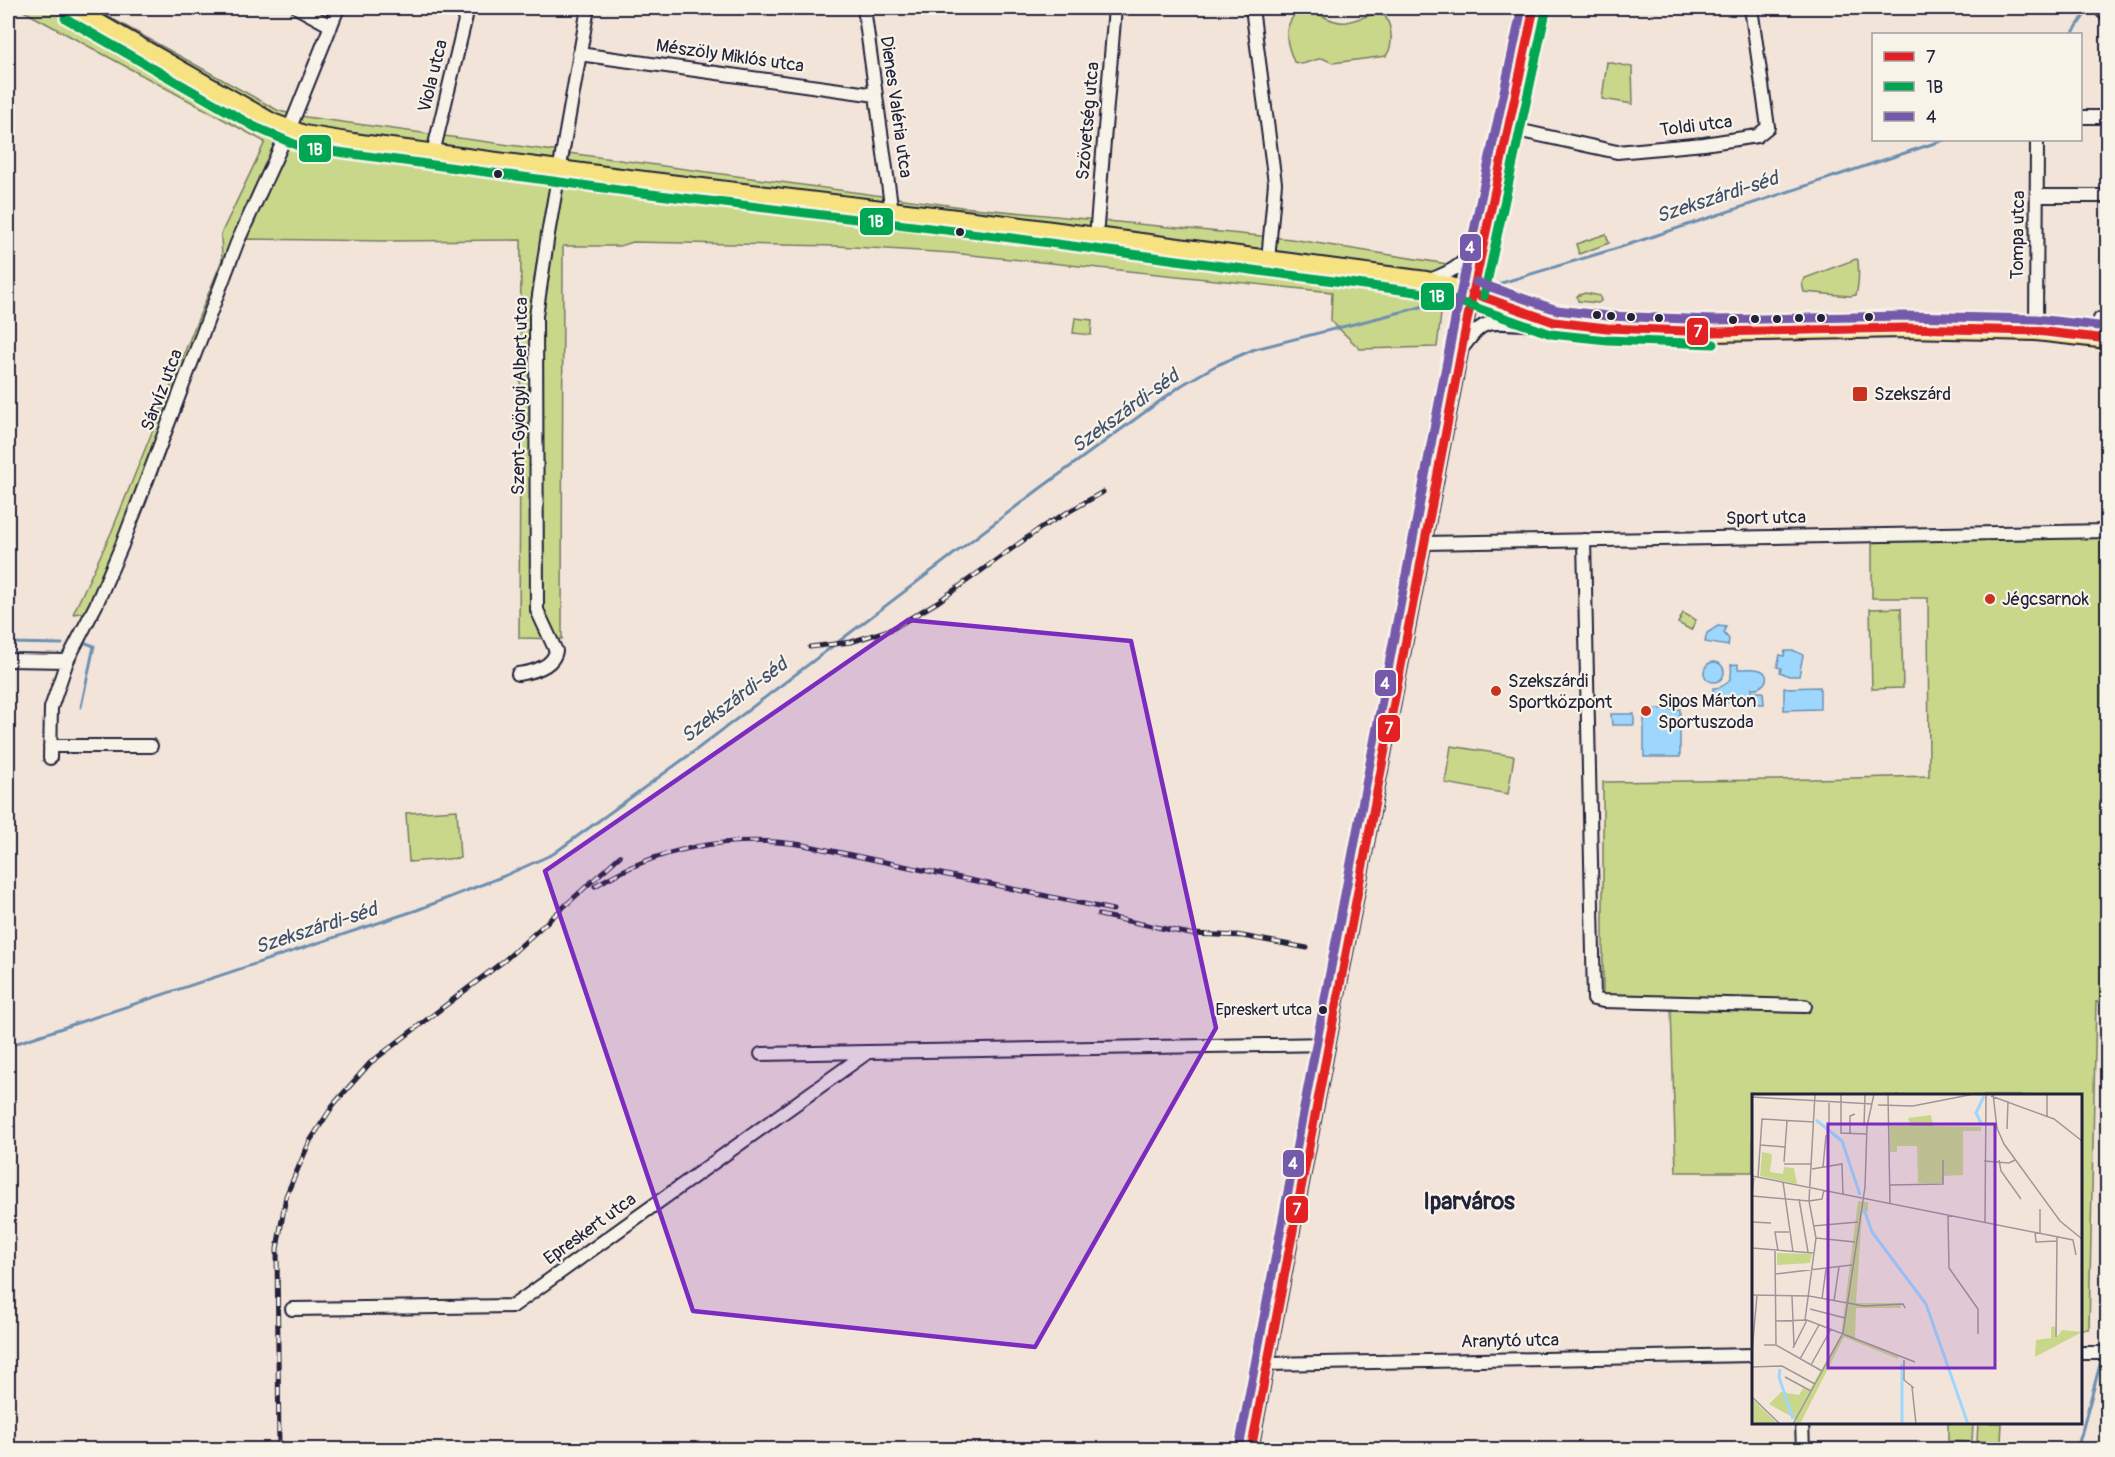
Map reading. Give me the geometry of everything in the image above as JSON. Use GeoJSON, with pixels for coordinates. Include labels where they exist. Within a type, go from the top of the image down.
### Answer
{"type":"FeatureCollection","features":[{"type":"Feature","properties":{"kind":"main road"},"geometry":{"type":"LineString","coordinates":[[71,8],[261,117],[304,135],[353,143],[1426,281],[1472,293],[1534,316],[1571,324],[1690,332],[1894,328],[2036,332],[2108,339]]}},
{"type":"Feature","properties":{"kind":"street"},"geometry":{"type":"LineString","coordinates":[[298,8],[331,26]]}},
{"type":"Feature","properties":{"kind":"street","name":"Sárvíz utca"},"geometry":{"type":"LineString","coordinates":[[151,746],[50,752],[51,708],[67,661],[96,605],[122,545],[237,243],[289,130],[338,8]]}},
{"type":"Feature","properties":{"kind":"street","name":"Viola utca"},"geometry":{"type":"LineString","coordinates":[[433,153],[468,8]]}},
{"type":"Feature","properties":{"kind":"street","name":"Szent-Györgyi Albert utca"},"geometry":{"type":"LineString","coordinates":[[518,674],[545,665],[553,659],[555,654],[554,643],[537,609],[536,316],[588,8]]}},
{"type":"Feature","properties":{"kind":"street","name":"Dienes Valéria utca"},"geometry":{"type":"LineString","coordinates":[[864,8],[892,212]]}},
{"type":"Feature","properties":{"kind":"street","name":"Szövetség utca"},"geometry":{"type":"LineString","coordinates":[[1096,237],[1115,8]]}},
{"type":"Feature","properties":{"kind":"street"},"geometry":{"type":"LineString","coordinates":[[1252,8],[1275,183],[1269,260]]}},
{"type":"Feature","properties":{"kind":"street"},"geometry":{"type":"LineString","coordinates":[[1251,1449],[1472,293],[1534,8]]}},
{"type":"Feature","properties":{"kind":"street","name":"Toldi utca"},"geometry":{"type":"LineString","coordinates":[[1508,128],[1617,152],[1704,144],[1758,136],[1768,127],[1751,8]]}},
{"type":"Feature","properties":{"kind":"street","name":"Mészöly Miklós utca"},"geometry":{"type":"LineString","coordinates":[[579,54],[876,94]]}},
{"type":"Feature","properties":{"kind":"street"},"geometry":{"type":"LineString","coordinates":[[2082,117],[2108,117]]}},
{"type":"Feature","properties":{"kind":"street","name":"Tompa utca"},"geometry":{"type":"LineString","coordinates":[[2036,332],[2037,141]]}},
{"type":"Feature","properties":{"kind":"street"},"geometry":{"type":"LineString","coordinates":[[2037,196],[2108,196]]}},
{"type":"Feature","properties":{"kind":"street"},"geometry":{"type":"LineString","coordinates":[[1426,281],[1450,273],[1461,265],[1486,231]]}},
{"type":"Feature","properties":{"kind":"street"},"geometry":{"type":"LineString","coordinates":[[1462,348],[1479,328],[1492,323],[1543,328],[1571,324]]}},
{"type":"Feature","properties":{"kind":"street","name":"Sport utca"},"geometry":{"type":"LineString","coordinates":[[1425,543],[2108,531]]}},
{"type":"Feature","properties":{"kind":"street"},"geometry":{"type":"LineString","coordinates":[[1584,540],[1594,999],[1805,1006]]}},
{"type":"Feature","properties":{"kind":"street"},"geometry":{"type":"LineString","coordinates":[[8,660],[67,661]]}},
{"type":"Feature","properties":{"kind":"street"},"geometry":{"type":"LineString","coordinates":[[760,1054],[1328,1044]]}},
{"type":"Feature","properties":{"kind":"street","name":"Epreskert utca"},"geometry":{"type":"LineString","coordinates":[[292,1309],[513,1306],[868,1052]]}},
{"type":"Feature","properties":{"kind":"street"},"geometry":{"type":"LineString","coordinates":[[2082,1353],[2108,1353]]}},
{"type":"Feature","properties":{"kind":"street","name":"Aranytó utca"},"geometry":{"type":"LineString","coordinates":[[1267,1364],[1752,1355]]}},
{"type":"Feature","properties":{"kind":"street"},"geometry":{"type":"LineString","coordinates":[[1802,1424],[1803,1449]]}},
{"type":"Feature","properties":{"kind":"highlighted area"},"geometry":{"type":"Polygon","coordinates":[[[908,620],[1131,641],[1216,1028],[1035,1347],[693,1311],[545,871],[908,620]]]}},
{"type":"Feature","properties":{"kind":"green space"},"geometry":{"type":"Polygon","coordinates":[[[18,8],[93,8],[279,111],[306,117],[962,207],[1291,239],[1447,264],[1437,347],[1360,349],[1331,321],[1332,292],[952,253],[837,246],[633,242],[620,246],[563,246],[562,639],[519,638],[521,240],[244,239],[146,504],[101,610],[73,614],[111,533],[222,260],[221,234],[265,142],[18,8]]]}},
{"type":"Feature","properties":{"kind":"green space"},"geometry":{"type":"Polygon","coordinates":[[[1310,11],[1342,22],[1370,15],[1385,16],[1391,36],[1389,52],[1386,56],[1333,63],[1322,58],[1302,64],[1294,62],[1287,38],[1288,26],[1295,14],[1310,11]]]}},
{"type":"Feature","properties":{"kind":"green space"},"geometry":{"type":"Polygon","coordinates":[[[1607,62],[1632,67],[1633,104],[1602,99],[1607,62]]]}},
{"type":"Feature","properties":{"kind":"green space"},"geometry":{"type":"Polygon","coordinates":[[[1606,234],[1609,243],[1579,254],[1576,244],[1606,234]]]}},
{"type":"Feature","properties":{"kind":"green space"},"geometry":{"type":"Polygon","coordinates":[[[1856,259],[1859,273],[1856,295],[1804,292],[1802,283],[1805,278],[1856,259]]]}},
{"type":"Feature","properties":{"kind":"green space"},"geometry":{"type":"Polygon","coordinates":[[[1585,293],[1600,296],[1601,301],[1598,303],[1578,301],[1577,296],[1585,293]]]}},
{"type":"Feature","properties":{"kind":"green space"},"geometry":{"type":"Polygon","coordinates":[[[1075,318],[1092,320],[1091,335],[1073,333],[1075,318]]]}},
{"type":"Feature","properties":{"kind":"green space"},"geometry":{"type":"Polygon","coordinates":[[[2101,537],[2103,731],[2108,730],[2106,1001],[2096,1002],[2089,1329],[2082,1329],[2082,1094],[1752,1094],[1752,1172],[1676,1172],[1671,1008],[1603,1007],[1603,782],[1929,776],[1928,598],[1872,598],[1872,540],[2101,537]]]}},
{"type":"Feature","properties":{"kind":"green space"},"geometry":{"type":"Polygon","coordinates":[[[1901,608],[1903,688],[1872,689],[1870,609],[1901,608]]]}},
{"type":"Feature","properties":{"kind":"green space"},"geometry":{"type":"Polygon","coordinates":[[[1683,613],[1696,620],[1691,630],[1678,623],[1683,613]]]}},
{"type":"Feature","properties":{"kind":"green space"},"geometry":{"type":"Polygon","coordinates":[[[1451,746],[1514,756],[1508,794],[1445,783],[1451,746]]]}},
{"type":"Feature","properties":{"kind":"green space"},"geometry":{"type":"Polygon","coordinates":[[[457,810],[460,858],[409,862],[406,813],[457,810]]]}},
{"type":"Feature","properties":{"kind":"green space"},"geometry":{"type":"Polygon","coordinates":[[[1948,1424],[1973,1424],[1972,1442],[1948,1441],[1948,1424]]]}},
{"type":"Feature","properties":{"kind":"green space"},"geometry":{"type":"Polygon","coordinates":[[[1978,1424],[2002,1424],[2001,1442],[1977,1441],[1978,1424]]]}},
{"type":"Feature","properties":{"kind":"water"},"geometry":{"type":"Polygon","coordinates":[[[1718,626],[1726,627],[1724,633],[1729,639],[1728,646],[1705,642],[1707,633],[1718,626]]]}},
{"type":"Feature","properties":{"kind":"water"},"geometry":{"type":"Polygon","coordinates":[[[1785,651],[1795,651],[1803,655],[1799,676],[1789,676],[1780,672],[1781,668],[1777,667],[1780,655],[1784,656],[1785,651]]]}},
{"type":"Feature","properties":{"kind":"water"},"geometry":{"type":"Polygon","coordinates":[[[1714,662],[1721,665],[1724,672],[1721,679],[1714,682],[1707,679],[1704,672],[1707,665],[1714,662]]]}},
{"type":"Feature","properties":{"kind":"water"},"geometry":{"type":"Polygon","coordinates":[[[1738,664],[1738,669],[1758,669],[1766,675],[1763,685],[1752,688],[1752,692],[1763,692],[1764,704],[1716,702],[1713,688],[1726,684],[1730,678],[1731,665],[1738,664]]]}},
{"type":"Feature","properties":{"kind":"water"},"geometry":{"type":"Polygon","coordinates":[[[1820,687],[1820,709],[1784,710],[1784,688],[1820,687]]]}},
{"type":"Feature","properties":{"kind":"water"},"geometry":{"type":"Polygon","coordinates":[[[1644,709],[1680,709],[1680,757],[1644,757],[1644,709]]]}},
{"type":"Feature","properties":{"kind":"water"},"geometry":{"type":"Polygon","coordinates":[[[1611,714],[1634,714],[1634,725],[1612,725],[1611,714]]]}},
{"type":"Feature","properties":{"kind":"waterway","name":"Szekszárdi-séd"},"geometry":{"type":"LineString","coordinates":[[2073,33],[2089,8]]}},
{"type":"Feature","properties":{"kind":"waterway","name":"Szekszárdi-séd"},"geometry":{"type":"LineString","coordinates":[[1498,284],[1621,247],[1941,141]]}},
{"type":"Feature","properties":{"kind":"waterway","name":"Szekszárdi-séd"},"geometry":{"type":"LineString","coordinates":[[8,1046],[417,910],[553,854],[692,753],[1038,490],[1182,385],[1215,366],[1255,349],[1436,302]]}},
{"type":"Feature","properties":{"kind":"waterway"},"geometry":{"type":"LineString","coordinates":[[8,643],[62,644]]}},
{"type":"Feature","properties":{"kind":"waterway"},"geometry":{"type":"LineString","coordinates":[[81,707],[94,646],[86,643]]}},
{"type":"Feature","properties":{"kind":"waterway"},"geometry":{"type":"LineString","coordinates":[[2077,1450],[2101,1361]]}},
{"type":"Feature","properties":{"kind":"railway"},"geometry":{"type":"LineString","coordinates":[[810,647],[851,642],[892,629],[939,601],[1042,527],[1103,492]]}},
{"type":"Feature","properties":{"kind":"railway"},"geometry":{"type":"LineString","coordinates":[[595,886],[619,873],[670,853],[723,843],[777,842],[804,845],[1113,910]]}},
{"type":"Feature","properties":{"kind":"railway"},"geometry":{"type":"LineString","coordinates":[[279,1450],[277,1249],[286,1196],[310,1141],[334,1104],[370,1063],[505,960],[620,856]]}},
{"type":"Feature","properties":{"kind":"railway"},"geometry":{"type":"LineString","coordinates":[[1099,915],[1190,934],[1244,936]]}},
{"type":"Feature","properties":{"kind":"railway"},"geometry":{"type":"LineString","coordinates":[[1237,935],[1307,948]]}},
{"type":"Feature","properties":{"kind":"transit line","name":"4"},"geometry":{"type":"LineString","coordinates":[[1239,1448],[1456,314],[1522,8]]}},
{"type":"Feature","properties":{"kind":"transit line","name":"7"},"geometry":{"type":"LineString","coordinates":[[1251,1450],[1468,316],[1534,8]]}},
{"type":"Feature","properties":{"kind":"transit line","name":"1B"},"geometry":{"type":"LineString","coordinates":[[1484,296],[1546,11]]}},
{"type":"Feature","properties":{"kind":"transit line","name":"1B"},"geometry":{"type":"LineString","coordinates":[[65,18],[255,127],[301,147],[1424,293],[1463,303],[1551,334],[1607,340],[1714,344]]}},
{"type":"Feature","properties":{"kind":"transit line","name":"4"},"geometry":{"type":"LineString","coordinates":[[1476,282],[1557,310],[1608,316],[1714,320],[1904,316],[2036,319],[2108,327]]}},
{"type":"Feature","properties":{"kind":"transit line","name":"7"},"geometry":{"type":"LineString","coordinates":[[1472,293],[1554,322],[1607,328],[1714,332],[1904,328],[2036,331],[2108,339]]}},
{"type":"Feature","properties":{"kind":"place","name":"Szekszárd"},"geometry":{"type":"Point","coordinates":[1860,394]}},
{"type":"Feature","properties":{"kind":"place","name":"Jégcsarnok"},"geometry":{"type":"Point","coordinates":[1990,599]}},
{"type":"Feature","properties":{"kind":"place","name":"Szekszárdi Sportközpont"},"geometry":{"type":"Point","coordinates":[1496,691]}},
{"type":"Feature","properties":{"kind":"place","name":"Sipos Márton Sportuszoda"},"geometry":{"type":"Point","coordinates":[1646,711]}},
{"type":"Feature","properties":{"kind":"place","name":"Epreskert utca"},"geometry":{"type":"Point","coordinates":[1323,1010]}},
{"type":"Feature","properties":{"kind":"district","name":"Iparváros"},"geometry":{"type":"Point","coordinates":[1469,1201]}}]}
